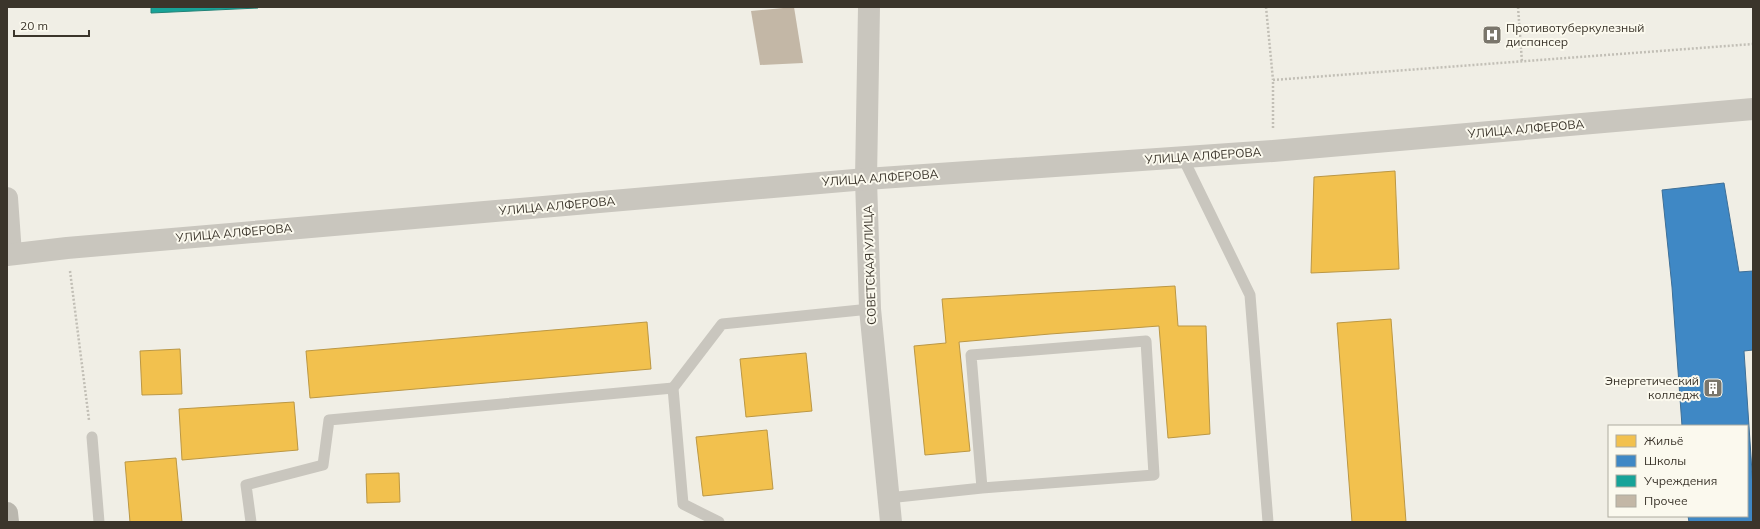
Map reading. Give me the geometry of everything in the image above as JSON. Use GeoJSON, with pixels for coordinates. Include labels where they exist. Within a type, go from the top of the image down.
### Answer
{"type":"FeatureCollection","features":[{"type":"Feature","properties":{"kind":"street","name":"СОВЕТСКАЯ УЛИЦА"},"geometry":{"type":"LineString","coordinates":[[869,7],[866,179],[870,309],[890,522]]}},
{"type":"Feature","properties":{"kind":"street","name":"УЛИЦА АЛФЕРОВА"},"geometry":{"type":"LineString","coordinates":[[9,255],[67,248],[866,179],[1273,151],[1753,109]]}},
{"type":"Feature","properties":{"kind":"street"},"geometry":{"type":"LineString","coordinates":[[7,198],[9,255]]}},
{"type":"Feature","properties":{"kind":"street"},"geometry":{"type":"LineString","coordinates":[[7,513],[8,522]]}},
{"type":"Feature","properties":{"kind":"lane"},"geometry":{"type":"LineString","coordinates":[[1183,158],[1250,295],[1268,522]]}},
{"type":"Feature","properties":{"kind":"lane"},"geometry":{"type":"LineString","coordinates":[[719,522],[683,504],[672,388],[722,324],[870,309]]}},
{"type":"Feature","properties":{"kind":"lane"},"geometry":{"type":"LineString","coordinates":[[888,498],[982,488],[1154,475],[1146,341],[971,355],[982,488]]}},
{"type":"Feature","properties":{"kind":"lane"},"geometry":{"type":"LineString","coordinates":[[251,522],[246,484],[323,465],[329,420],[672,388]]}},
{"type":"Feature","properties":{"kind":"lane"},"geometry":{"type":"LineString","coordinates":[[92,437],[99,522]]}},
{"type":"Feature","properties":{"kind":"path"},"geometry":{"type":"LineString","coordinates":[[1266,7],[1273,80],[1273,151]]}},
{"type":"Feature","properties":{"kind":"path"},"geometry":{"type":"LineString","coordinates":[[1518,7],[1522,62]]}},
{"type":"Feature","properties":{"kind":"path"},"geometry":{"type":"LineString","coordinates":[[1273,80],[1753,44]]}},
{"type":"Feature","properties":{"kind":"path"},"geometry":{"type":"LineString","coordinates":[[67,248],[92,437]]}},
{"type":"Feature","properties":{"kind":"building: Жильё"},"geometry":{"type":"Polygon","coordinates":[[[1395,171],[1399,269],[1311,273],[1314,177],[1395,171]]]}},
{"type":"Feature","properties":{"kind":"building: Жильё"},"geometry":{"type":"Polygon","coordinates":[[[1175,286],[1178,326],[1206,326],[1210,434],[1168,438],[1159,326],[1050,334],[959,342],[970,451],[925,455],[914,346],[946,343],[942,299],[1175,286]]]}},
{"type":"Feature","properties":{"kind":"building: Жильё"},"geometry":{"type":"Polygon","coordinates":[[[1391,319],[1406,522],[1352,522],[1337,323],[1391,319]]]}},
{"type":"Feature","properties":{"kind":"building: Жильё"},"geometry":{"type":"Polygon","coordinates":[[[647,322],[651,369],[310,398],[306,351],[647,322]]]}},
{"type":"Feature","properties":{"kind":"building: Жильё"},"geometry":{"type":"Polygon","coordinates":[[[180,349],[182,394],[142,395],[140,351],[180,349]]]}},
{"type":"Feature","properties":{"kind":"building: Жильё"},"geometry":{"type":"Polygon","coordinates":[[[806,353],[812,411],[746,417],[740,359],[806,353]]]}},
{"type":"Feature","properties":{"kind":"building: Жильё"},"geometry":{"type":"Polygon","coordinates":[[[294,402],[298,450],[182,460],[179,409],[294,402]]]}},
{"type":"Feature","properties":{"kind":"building: Жильё"},"geometry":{"type":"Polygon","coordinates":[[[767,430],[773,489],[703,496],[696,437],[767,430]]]}},
{"type":"Feature","properties":{"kind":"building: Жильё"},"geometry":{"type":"Polygon","coordinates":[[[176,458],[182,522],[130,522],[125,462],[176,458]]]}},
{"type":"Feature","properties":{"kind":"building: Жильё"},"geometry":{"type":"Polygon","coordinates":[[[399,473],[400,502],[367,503],[366,474],[399,473]]]}},
{"type":"Feature","properties":{"kind":"building: Школы","name":"Энергетический колледж"},"geometry":{"type":"Polygon","coordinates":[[[1724,183],[1739,272],[1753,271],[1753,350],[1744,351],[1753,487],[1753,522],[1689,522],[1688,517],[1748,517],[1748,425],[1682,425],[1672,287],[1662,190],[1724,183]]]}},
{"type":"Feature","properties":{"kind":"building: Учреждения"},"geometry":{"type":"Polygon","coordinates":[[[151,7],[258,7],[258,8],[151,13],[151,7]]]}},
{"type":"Feature","properties":{"kind":"building: Прочее"},"geometry":{"type":"Polygon","coordinates":[[[794,7],[803,63],[760,65],[751,11],[794,7]]]}},
{"type":"Feature","properties":{"kind":"place","name":"Противотуберкулезный диспансер"},"geometry":{"type":"Point","coordinates":[1492,35]}},
{"type":"Feature","properties":{"kind":"place","name":"Энергетический колледж"},"geometry":{"type":"Point","coordinates":[1713,388]}}]}
